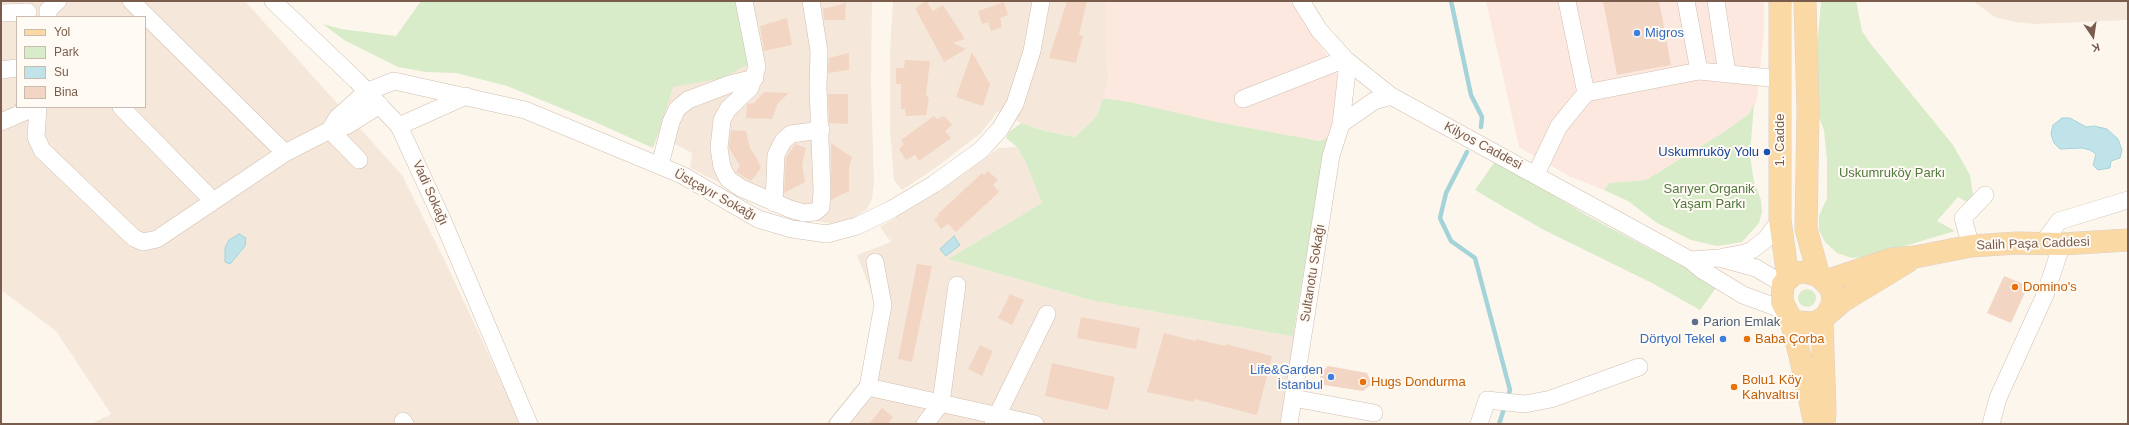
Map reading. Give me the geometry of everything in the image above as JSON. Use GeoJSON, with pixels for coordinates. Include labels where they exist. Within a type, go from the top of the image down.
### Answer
{"type":"FeatureCollection","features":[{"type":"Feature","properties":{"kind":"main road","name":"1. Cadde"},"geometry":{"type":"LineString","coordinates":[[1780,1],[1780,220],[1786,281]]}},
{"type":"Feature","properties":{"kind":"main road","name":"1. Cadde"},"geometry":{"type":"LineString","coordinates":[[1805,1],[1808,111],[1806,229],[1822,278]]}},
{"type":"Feature","properties":{"kind":"main road","name":"Salih Paşa Caddesi"},"geometry":{"type":"LineString","coordinates":[[1822,278],[1868,267],[1892,259],[1915,257],[1971,246],[2128,240]]}},
{"type":"Feature","properties":{"kind":"main road"},"geometry":{"type":"LineString","coordinates":[[1811,244],[1828,262],[1868,267]]}},
{"type":"Feature","properties":{"kind":"main road"},"geometry":{"type":"LineString","coordinates":[[1787,314],[1797,322],[1805,324],[1814,323],[1843,301],[1898,269],[1915,257]]}},
{"type":"Feature","properties":{"kind":"main road"},"geometry":{"type":"LineString","coordinates":[[1815,424],[1800,356],[1781,297],[1786,281],[1795,273],[1805,272],[1822,278],[1832,296],[1832,305],[1825,316],[1824,424]]}},
{"type":"Feature","properties":{"kind":"street"},"geometry":{"type":"LineString","coordinates":[[48,16],[48,10],[58,1]]}},
{"type":"Feature","properties":{"kind":"street"},"geometry":{"type":"LineString","coordinates":[[131,1],[285,153]]}},
{"type":"Feature","properties":{"kind":"street","name":"Vadi Sokağı"},"geometry":{"type":"LineString","coordinates":[[273,1],[380,105],[398,126],[442,219],[529,424]]}},
{"type":"Feature","properties":{"kind":"street"},"geometry":{"type":"LineString","coordinates":[[744,1],[757,66],[755,78],[750,88],[728,109],[722,120],[719,148],[722,167],[728,179],[740,188],[804,213],[816,212],[821,207],[821,130],[818,88],[819,51],[811,1]]}},
{"type":"Feature","properties":{"kind":"street","name":"Üstçayır Sokağı"},"geometry":{"type":"LineString","coordinates":[[366,92],[394,81],[525,110],[682,175],[758,219],[792,229],[827,234],[857,226],[892,209],[934,184],[981,150],[1000,129],[1016,104],[1032,51],[1041,1]]}},
{"type":"Feature","properties":{"kind":"street","name":"Kilyos Caddesi"},"geometry":{"type":"LineString","coordinates":[[1301,1],[1319,30],[1345,59],[1391,96],[1536,174],[1690,260],[1702,270],[1743,295],[1787,314]]}},
{"type":"Feature","properties":{"kind":"street"},"geometry":{"type":"LineString","coordinates":[[1567,1],[1586,93]]}},
{"type":"Feature","properties":{"kind":"street"},"geometry":{"type":"LineString","coordinates":[[1686,1],[1699,71]]}},
{"type":"Feature","properties":{"kind":"street"},"geometry":{"type":"LineString","coordinates":[[1716,1],[1727,74]]}},
{"type":"Feature","properties":{"kind":"street"},"geometry":{"type":"LineString","coordinates":[[1,13],[27,10]]}},
{"type":"Feature","properties":{"kind":"street"},"geometry":{"type":"LineString","coordinates":[[1244,98],[1345,59]]}},
{"type":"Feature","properties":{"kind":"street","name":"Sultanotu Sokağı"},"geometry":{"type":"LineString","coordinates":[[1289,424],[1331,156],[1341,124],[1347,70],[1345,59]]}},
{"type":"Feature","properties":{"kind":"street"},"geometry":{"type":"LineString","coordinates":[[1,70],[16,68]]}},
{"type":"Feature","properties":{"kind":"street"},"geometry":{"type":"LineString","coordinates":[[1536,174],[1559,126],[1586,93],[1699,71],[1780,79]]}},
{"type":"Feature","properties":{"kind":"street"},"geometry":{"type":"LineString","coordinates":[[660,165],[670,122],[677,109],[688,100],[730,84],[755,78]]}},
{"type":"Feature","properties":{"kind":"street"},"geometry":{"type":"LineString","coordinates":[[330,130],[337,118],[366,92]]}},
{"type":"Feature","properties":{"kind":"street"},"geometry":{"type":"LineString","coordinates":[[398,126],[466,96]]}},
{"type":"Feature","properties":{"kind":"street"},"geometry":{"type":"LineString","coordinates":[[1341,124],[1374,101],[1391,96]]}},
{"type":"Feature","properties":{"kind":"street"},"geometry":{"type":"LineString","coordinates":[[38,108],[36,137],[42,150],[134,238],[143,242],[157,239],[285,153],[330,130],[346,126],[380,105]]}},
{"type":"Feature","properties":{"kind":"street"},"geometry":{"type":"LineString","coordinates":[[1,122],[24,112],[24,108]]}},
{"type":"Feature","properties":{"kind":"street"},"geometry":{"type":"LineString","coordinates":[[122,108],[213,201]]}},
{"type":"Feature","properties":{"kind":"street"},"geometry":{"type":"LineString","coordinates":[[330,130],[359,160]]}},
{"type":"Feature","properties":{"kind":"street"},"geometry":{"type":"LineString","coordinates":[[774,202],[776,155],[783,141],[792,134],[821,130]]}},
{"type":"Feature","properties":{"kind":"street"},"geometry":{"type":"LineString","coordinates":[[1971,246],[1963,218],[1985,196]]}},
{"type":"Feature","properties":{"kind":"street"},"geometry":{"type":"LineString","coordinates":[[1991,424],[1998,398],[2045,295],[2052,244],[2059,221],[2128,200]]}},
{"type":"Feature","properties":{"kind":"street"},"geometry":{"type":"LineString","coordinates":[[1690,260],[1719,258],[1746,253],[1766,240],[1780,220]]}},
{"type":"Feature","properties":{"kind":"street"},"geometry":{"type":"LineString","coordinates":[[1719,258],[1756,268],[1786,281]]}},
{"type":"Feature","properties":{"kind":"street"},"geometry":{"type":"LineString","coordinates":[[838,424],[868,387],[883,304],[875,262]]}},
{"type":"Feature","properties":{"kind":"street"},"geometry":{"type":"LineString","coordinates":[[925,424],[941,403],[957,285]]}},
{"type":"Feature","properties":{"kind":"street"},"geometry":{"type":"LineString","coordinates":[[995,420],[1047,314]]}},
{"type":"Feature","properties":{"kind":"street"},"geometry":{"type":"LineString","coordinates":[[1479,424],[1487,400],[1524,404],[1551,399],[1639,367]]}},
{"type":"Feature","properties":{"kind":"street"},"geometry":{"type":"LineString","coordinates":[[868,387],[941,403],[995,420],[1035,424]]}},
{"type":"Feature","properties":{"kind":"street"},"geometry":{"type":"LineString","coordinates":[[1293,398],[1374,413]]}},
{"type":"Feature","properties":{"kind":"shaded area"},"geometry":{"type":"Polygon","coordinates":[[[1,1],[245,1],[402,175],[446,263],[521,424],[91,424],[111,414],[56,331],[1,290],[1,1]]]}},
{"type":"Feature","properties":{"kind":"shaded area"},"geometry":{"type":"Polygon","coordinates":[[[651,1],[872,1],[871,85],[874,184],[872,199],[867,209],[852,219],[831,224],[801,217],[732,189],[690,168],[692,153],[673,143],[657,138],[653,148],[651,1]]]}},
{"type":"Feature","properties":{"kind":"shaded area"},"geometry":{"type":"Polygon","coordinates":[[[893,1],[1106,1],[1106,52],[1109,81],[1097,116],[1075,137],[1045,131],[1021,123],[998,111],[981,133],[938,166],[902,190],[894,180],[890,129],[890,52],[893,1]]]}},
{"type":"Feature","properties":{"kind":"shaded area"},"geometry":{"type":"Polygon","coordinates":[[[1106,1],[1290,1],[1326,54],[1342,84],[1331,136],[1320,141],[1217,122],[1130,102],[1103,98],[1109,81],[1106,52],[1106,1]]]}},
{"type":"Feature","properties":{"kind":"shaded area"},"geometry":{"type":"Polygon","coordinates":[[[1486,1],[1764,1],[1764,31],[1757,100],[1749,114],[1724,132],[1646,180],[1609,183],[1604,190],[1571,177],[1519,147],[1486,1]]]}},
{"type":"Feature","properties":{"kind":"shaded area"},"geometry":{"type":"Polygon","coordinates":[[[1973,1],[2128,1],[2128,20],[2036,24],[2015,22],[1995,17],[1973,1]]]}},
{"type":"Feature","properties":{"kind":"shaded area"},"geometry":{"type":"Polygon","coordinates":[[[1017,147],[1026,163],[1042,203],[948,259],[1090,300],[1296,337],[1280,424],[826,424],[860,382],[875,301],[857,255],[891,242],[880,227],[940,191],[999,148],[1017,147]]]}},
{"type":"Feature","properties":{"kind":"green space"},"geometry":{"type":"Polygon","coordinates":[[[421,1],[739,1],[750,63],[723,78],[673,87],[653,148],[595,122],[507,86],[456,73],[426,72],[398,67],[344,40],[323,24],[341,29],[396,36],[421,1]]]}},
{"type":"Feature","properties":{"kind":"green space","name":"Uskumruköy Parkı"},"geometry":{"type":"Polygon","coordinates":[[[1821,1],[1856,1],[1862,31],[1870,43],[1953,145],[1970,175],[1974,202],[1965,201],[1958,197],[1937,221],[1955,231],[1868,257],[1852,258],[1837,253],[1825,242],[1819,230],[1819,216],[1827,198],[1827,161],[1824,130],[1816,110],[1817,49],[1821,1]]]}},
{"type":"Feature","properties":{"kind":"green space"},"geometry":{"type":"Polygon","coordinates":[[[1103,98],[1130,102],[1217,122],[1320,141],[1331,136],[1323,158],[1294,330],[1296,337],[1090,300],[948,259],[1042,203],[1026,163],[1017,147],[1006,138],[1009,132],[1021,123],[1045,131],[1075,137],[1097,116],[1103,98]]]}},
{"type":"Feature","properties":{"kind":"green space","name":"Sarıyer Organik Yaşam Parkı"},"geometry":{"type":"Polygon","coordinates":[[[1754,103],[1750,155],[1754,182],[1761,200],[1762,212],[1759,223],[1742,242],[1717,246],[1691,240],[1657,223],[1628,201],[1604,190],[1609,183],[1646,180],[1724,132],[1749,114],[1754,103]]]}},
{"type":"Feature","properties":{"kind":"green space"},"geometry":{"type":"Polygon","coordinates":[[[1496,160],[1586,215],[1718,285],[1700,310],[1652,283],[1544,230],[1475,190],[1496,160]]]}},
{"type":"Feature","properties":{"kind":"green space"},"geometry":{"type":"Polygon","coordinates":[[[1803,289],[1811,289],[1816,294],[1814,305],[1811,307],[1803,307],[1798,302],[1798,294],[1803,289]]]}},
{"type":"Feature","properties":{"kind":"water"},"geometry":{"type":"Polygon","coordinates":[[[2062,118],[2070,118],[2086,127],[2094,126],[2107,129],[2118,139],[2122,150],[2120,158],[2111,161],[2110,168],[2098,170],[2093,165],[2096,154],[2090,150],[2082,148],[2060,149],[2054,143],[2051,134],[2053,125],[2062,118]]]}},
{"type":"Feature","properties":{"kind":"water"},"geometry":{"type":"Polygon","coordinates":[[[239,234],[246,238],[245,246],[230,264],[225,262],[225,248],[229,240],[239,234]]]}},
{"type":"Feature","properties":{"kind":"water"},"geometry":{"type":"Polygon","coordinates":[[[954,236],[960,245],[946,256],[940,249],[954,236]]]}},
{"type":"Feature","properties":{"kind":"building"},"geometry":{"type":"Polygon","coordinates":[[[926,1],[933,11],[943,5],[965,39],[953,43],[966,49],[944,62],[915,8],[926,1]]]}},
{"type":"Feature","properties":{"kind":"building"},"geometry":{"type":"Polygon","coordinates":[[[1067,1],[1087,1],[1079,35],[1083,36],[1076,63],[1049,58],[1067,1]]]}},
{"type":"Feature","properties":{"kind":"building","name":"Migros"},"geometry":{"type":"Polygon","coordinates":[[[1603,1],[1659,1],[1671,65],[1617,75],[1603,1]]]}},
{"type":"Feature","properties":{"kind":"building"},"geometry":{"type":"Polygon","coordinates":[[[1004,2],[1008,15],[1000,18],[1002,27],[991,31],[988,22],[982,24],[978,11],[1004,2]]]}},
{"type":"Feature","properties":{"kind":"building"},"geometry":{"type":"Polygon","coordinates":[[[846,3],[845,20],[824,20],[823,9],[846,3]]]}},
{"type":"Feature","properties":{"kind":"building"},"geometry":{"type":"Polygon","coordinates":[[[787,18],[792,45],[764,51],[760,26],[787,18]]]}},
{"type":"Feature","properties":{"kind":"building"},"geometry":{"type":"Polygon","coordinates":[[[972,52],[990,84],[983,106],[956,97],[972,52]]]}},
{"type":"Feature","properties":{"kind":"building"},"geometry":{"type":"Polygon","coordinates":[[[849,53],[849,70],[828,73],[829,58],[849,53]]]}},
{"type":"Feature","properties":{"kind":"building"},"geometry":{"type":"Polygon","coordinates":[[[905,60],[930,61],[926,95],[929,98],[926,115],[906,116],[905,109],[901,109],[901,84],[896,84],[896,68],[904,68],[905,60]]]}},
{"type":"Feature","properties":{"kind":"building"},"geometry":{"type":"Polygon","coordinates":[[[764,92],[789,93],[778,103],[772,119],[746,118],[747,104],[754,103],[764,92]]]}},
{"type":"Feature","properties":{"kind":"building"},"geometry":{"type":"Polygon","coordinates":[[[828,94],[848,94],[848,124],[829,123],[828,94]]]}},
{"type":"Feature","properties":{"kind":"building"},"geometry":{"type":"Polygon","coordinates":[[[934,116],[937,119],[944,116],[952,125],[945,131],[951,138],[919,161],[915,155],[906,160],[899,149],[904,144],[901,140],[934,116]]]}},
{"type":"Feature","properties":{"kind":"building"},"geometry":{"type":"Polygon","coordinates":[[[731,130],[746,131],[750,148],[761,168],[751,181],[736,172],[740,166],[729,148],[731,130]]]}},
{"type":"Feature","properties":{"kind":"building"},"geometry":{"type":"Polygon","coordinates":[[[831,143],[852,157],[849,169],[849,191],[831,200],[831,143]]]}},
{"type":"Feature","properties":{"kind":"building"},"geometry":{"type":"Polygon","coordinates":[[[795,144],[806,148],[802,165],[805,182],[784,193],[786,158],[795,144]]]}},
{"type":"Feature","properties":{"kind":"building"},"geometry":{"type":"Polygon","coordinates":[[[988,171],[998,180],[993,185],[999,192],[956,232],[948,224],[941,229],[934,219],[939,216],[938,214],[982,173],[984,175],[988,171]]]}},
{"type":"Feature","properties":{"kind":"building"},"geometry":{"type":"Polygon","coordinates":[[[917,264],[932,266],[912,362],[898,359],[917,264]]]}},
{"type":"Feature","properties":{"kind":"building"},"geometry":{"type":"Polygon","coordinates":[[[2004,276],[2028,286],[2011,323],[1987,313],[2004,276]]]}},
{"type":"Feature","properties":{"kind":"building"},"geometry":{"type":"Polygon","coordinates":[[[1010,294],[1024,300],[1012,325],[998,318],[1010,294]]]}},
{"type":"Feature","properties":{"kind":"building"},"geometry":{"type":"Polygon","coordinates":[[[1081,317],[1140,328],[1136,349],[1077,338],[1081,317]]]}},
{"type":"Feature","properties":{"kind":"building"},"geometry":{"type":"Polygon","coordinates":[[[1164,333],[1195,341],[1196,339],[1225,346],[1226,344],[1272,356],[1257,415],[1194,399],[1194,402],[1147,392],[1164,333]]]}},
{"type":"Feature","properties":{"kind":"building"},"geometry":{"type":"Polygon","coordinates":[[[980,345],[993,351],[982,376],[968,369],[980,345]]]}},
{"type":"Feature","properties":{"kind":"building"},"geometry":{"type":"Polygon","coordinates":[[[1052,363],[1115,377],[1108,410],[1045,396],[1052,363]]]}},
{"type":"Feature","properties":{"kind":"building"},"geometry":{"type":"Polygon","coordinates":[[[1328,366],[1367,373],[1372,384],[1363,391],[1324,385],[1319,374],[1328,366]]]}},
{"type":"Feature","properties":{"kind":"building"},"geometry":{"type":"Polygon","coordinates":[[[882,408],[893,417],[888,424],[869,424],[882,408]]]}},
{"type":"Feature","properties":{"kind":"waterway"},"geometry":{"type":"LineString","coordinates":[[1451,1],[1471,95],[1482,117],[1481,127]]}},
{"type":"Feature","properties":{"kind":"waterway"},"geometry":{"type":"LineString","coordinates":[[1467,152],[1446,193],[1440,218],[1451,241],[1475,258],[1510,390],[1507,399]]}},
{"type":"Feature","properties":{"kind":"waterway"},"geometry":{"type":"LineString","coordinates":[[1499,424],[1505,406]]}},
{"type":"Feature","properties":{"kind":"place","name":"Migros"},"geometry":{"type":"Point","coordinates":[1637,33]}},
{"type":"Feature","properties":{"kind":"place","name":"Uskumruköy Yolu"},"geometry":{"type":"Point","coordinates":[1767,152]}},
{"type":"Feature","properties":{"kind":"place","name":"Domino's"},"geometry":{"type":"Point","coordinates":[2015,287]}},
{"type":"Feature","properties":{"kind":"place","name":"Parion Emlak"},"geometry":{"type":"Point","coordinates":[1695,322]}},
{"type":"Feature","properties":{"kind":"place","name":"Dörtyol Tekel"},"geometry":{"type":"Point","coordinates":[1723,339]}},
{"type":"Feature","properties":{"kind":"place","name":"Baba Çorba"},"geometry":{"type":"Point","coordinates":[1747,339]}},
{"type":"Feature","properties":{"kind":"place","name":"Life&Garden İstanbul"},"geometry":{"type":"Point","coordinates":[1331,377]}},
{"type":"Feature","properties":{"kind":"place","name":"Hugs Dondurma"},"geometry":{"type":"Point","coordinates":[1363,382]}},
{"type":"Feature","properties":{"kind":"place","name":"Bolu1 Köy Kahvaltısı"},"geometry":{"type":"Point","coordinates":[1734,387]}}]}
